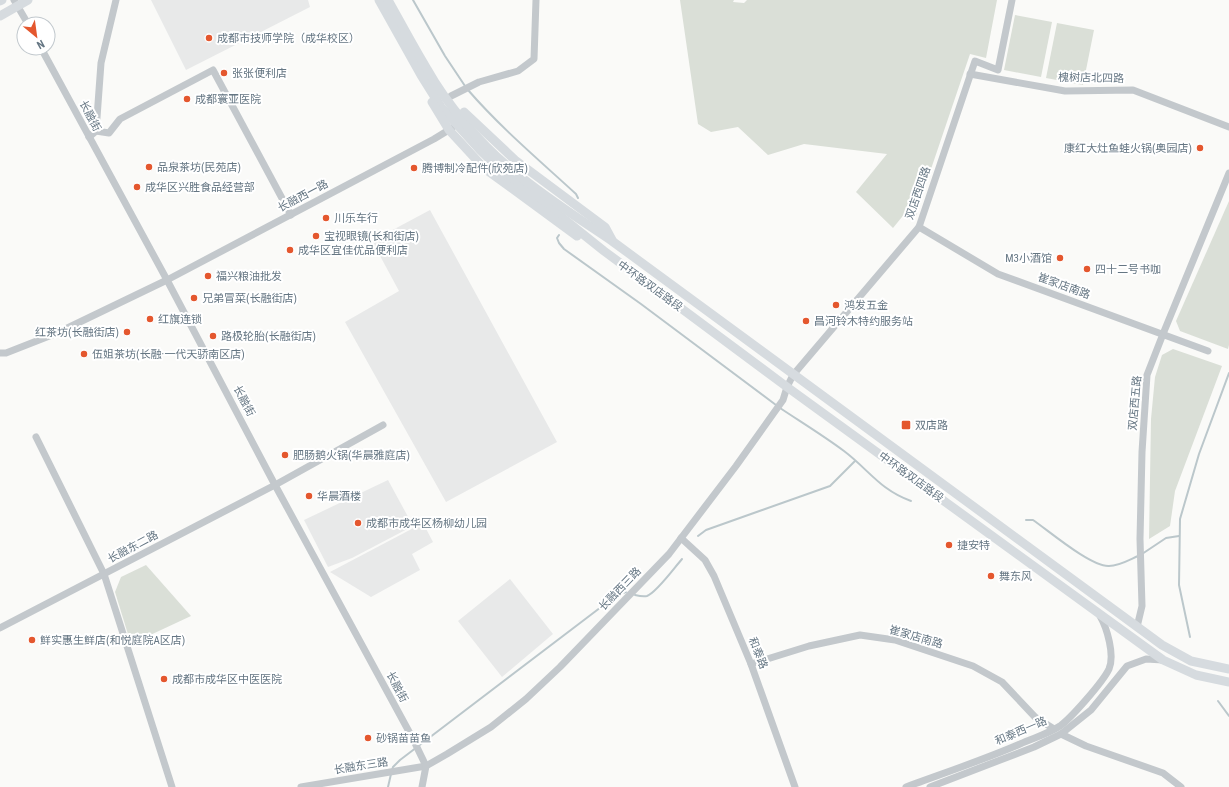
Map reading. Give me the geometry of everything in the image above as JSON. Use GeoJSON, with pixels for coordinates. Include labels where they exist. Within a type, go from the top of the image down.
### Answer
{"type":"FeatureCollection","features":[{"type":"Feature","properties":{"kind":"main road"},"geometry":{"type":"LineString","coordinates":[[0,16],[16,3],[28,0]]}},
{"type":"Feature","properties":{"kind":"main road"},"geometry":{"type":"LineString","coordinates":[[373,0],[411,68],[449,130],[484,168],[570,232],[604,252]]}},
{"type":"Feature","properties":{"kind":"main road"},"geometry":{"type":"LineString","coordinates":[[379,0],[421,75],[441,107],[480,150],[506,175],[562,212]]}},
{"type":"Feature","properties":{"kind":"main road"},"geometry":{"type":"LineString","coordinates":[[388,0],[427,70],[457,111],[484,143],[510,169],[562,212],[604,252]]}},
{"type":"Feature","properties":{"kind":"main road"},"geometry":{"type":"LineString","coordinates":[[394,0],[432,68],[451,96],[467,115],[515,160],[605,227],[612,241]]}},
{"type":"Feature","properties":{"kind":"main road","name":"中环路双店路段"},"geometry":{"type":"LineString","coordinates":[[562,212],[612,241],[1162,645],[1191,661],[1229,669]]}},
{"type":"Feature","properties":{"kind":"main road","name":"中环路双店路段"},"geometry":{"type":"LineString","coordinates":[[604,252],[1163,660],[1196,675],[1229,682]]}},
{"type":"Feature","properties":{"kind":"street"},"geometry":{"type":"LineString","coordinates":[[88,138],[96,131],[101,63],[116,0]]}},
{"type":"Feature","properties":{"kind":"street"},"geometry":{"type":"LineString","coordinates":[[451,96],[479,82],[518,71],[534,59],[536,0]]}},
{"type":"Feature","properties":{"kind":"street"},"geometry":{"type":"LineString","coordinates":[[970,74],[975,62],[998,70],[1012,0]]}},
{"type":"Feature","properties":{"kind":"street"},"geometry":{"type":"LineString","coordinates":[[16,3],[23,16]]}},
{"type":"Feature","properties":{"kind":"street","name":"长融街"},"geometry":{"type":"LineString","coordinates":[[44,56],[88,138],[168,280],[275,485],[426,766]]}},
{"type":"Feature","properties":{"kind":"street"},"geometry":{"type":"LineString","coordinates":[[96,131],[109,133],[120,119],[213,70],[291,215]]}},
{"type":"Feature","properties":{"kind":"street","name":"槐树店北四路"},"geometry":{"type":"LineString","coordinates":[[970,74],[1065,91],[1133,90],[1229,127]]}},
{"type":"Feature","properties":{"kind":"street","name":"双店西四路"},"geometry":{"type":"LineString","coordinates":[[787,387],[793,375],[918,227],[970,74]]}},
{"type":"Feature","properties":{"kind":"street","name":"长融西一路"},"geometry":{"type":"LineString","coordinates":[[0,353],[6,353],[57,333],[168,280],[449,130],[467,115]]}},
{"type":"Feature","properties":{"kind":"street","name":"双店西五路"},"geometry":{"type":"LineString","coordinates":[[1137,627],[1142,606],[1140,539],[1142,452],[1147,376],[1162,334],[1229,173]]}},
{"type":"Feature","properties":{"kind":"street","name":"崔家店南路"},"geometry":{"type":"LineString","coordinates":[[918,227],[998,274],[1208,351]]}},
{"type":"Feature","properties":{"kind":"street","name":"长融西三路"},"geometry":{"type":"LineString","coordinates":[[426,766],[491,726],[526,699],[560,667],[669,554],[783,400],[787,387]]}},
{"type":"Feature","properties":{"kind":"street","name":"长融东二路"},"geometry":{"type":"LineString","coordinates":[[0,628],[275,485],[383,425]]}},
{"type":"Feature","properties":{"kind":"street"},"geometry":{"type":"LineString","coordinates":[[36,437],[104,574],[172,787]]}},
{"type":"Feature","properties":{"kind":"street","name":"和泰路"},"geometry":{"type":"LineString","coordinates":[[681,538],[705,560],[714,576],[751,664],[795,787]]}},
{"type":"Feature","properties":{"kind":"street","name":"和泰西一路"},"geometry":{"type":"LineString","coordinates":[[906,787],[1013,747],[1060,726],[1094,691],[1109,668],[1111,659],[1108,636],[1105,625],[1097,611]]}},
{"type":"Feature","properties":{"kind":"street","name":"崔家店南路"},"geometry":{"type":"LineString","coordinates":[[751,664],[810,646],[860,635],[895,640],[973,666],[1002,682],[1035,717],[1054,729]]}},
{"type":"Feature","properties":{"kind":"street","name":"和泰西一路"},"geometry":{"type":"LineString","coordinates":[[930,787],[1034,747],[1061,734],[1091,710],[1127,666],[1146,659],[1163,660]]}},
{"type":"Feature","properties":{"kind":"street"},"geometry":{"type":"LineString","coordinates":[[1061,734],[1086,746],[1163,773],[1181,787]]}},
{"type":"Feature","properties":{"kind":"street"},"geometry":{"type":"LineString","coordinates":[[422,787],[426,766]]}},
{"type":"Feature","properties":{"kind":"street","name":"长融东三路"},"geometry":{"type":"LineString","coordinates":[[301,787],[426,766]]}},
{"type":"Feature","properties":{"kind":"shaded area","name":"成都市技师学院（成华校区）"},"geometry":{"type":"Polygon","coordinates":[[[151,0],[308,0],[310,7],[186,70],[151,0]]]}},
{"type":"Feature","properties":{"kind":"shaded area"},"geometry":{"type":"Polygon","coordinates":[[[680,0],[734,0],[733,2],[744,3],[747,0],[997,0],[986,58],[970,54],[916,217],[906,212],[893,228],[856,192],[887,154],[804,144],[768,155],[738,127],[711,132],[698,124],[680,0]]]}},
{"type":"Feature","properties":{"kind":"shaded area"},"geometry":{"type":"Polygon","coordinates":[[[1015,15],[1052,22],[1041,77],[1004,70],[1015,15]]]}},
{"type":"Feature","properties":{"kind":"shaded area"},"geometry":{"type":"Polygon","coordinates":[[[1057,23],[1094,30],[1083,85],[1046,78],[1057,23]]]}},
{"type":"Feature","properties":{"kind":"shaded area"},"geometry":{"type":"Polygon","coordinates":[[[1229,201],[1228,349],[1180,331],[1176,321],[1229,201]]]}},
{"type":"Feature","properties":{"kind":"shaded area"},"geometry":{"type":"Polygon","coordinates":[[[430,210],[557,442],[446,502],[345,322],[399,291],[372,241],[430,210]]]}},
{"type":"Feature","properties":{"kind":"shaded area"},"geometry":{"type":"Polygon","coordinates":[[[1173,349],[1222,366],[1175,491],[1170,526],[1149,539],[1151,419],[1155,377],[1162,355],[1173,349]]]}},
{"type":"Feature","properties":{"kind":"shaded area","name":"成都市成华区杨柳幼儿园"},"geometry":{"type":"Polygon","coordinates":[[[388,480],[413,526],[352,558],[328,567],[304,520],[388,480]]]}},
{"type":"Feature","properties":{"kind":"shaded area"},"geometry":{"type":"Polygon","coordinates":[[[423,523],[433,542],[412,554],[420,570],[371,597],[330,572],[423,523]]]}},
{"type":"Feature","properties":{"kind":"shaded area"},"geometry":{"type":"Polygon","coordinates":[[[146,565],[191,616],[131,644],[115,592],[121,577],[146,565]]]}},
{"type":"Feature","properties":{"kind":"shaded area"},"geometry":{"type":"Polygon","coordinates":[[[510,579],[553,634],[502,677],[458,621],[510,579]]]}},
{"type":"Feature","properties":{"kind":"waterway"},"geometry":{"type":"LineString","coordinates":[[413,0],[445,56],[465,86]]}},
{"type":"Feature","properties":{"kind":"waterway"},"geometry":{"type":"LineString","coordinates":[[468,90],[507,131],[576,194],[578,198]]}},
{"type":"Feature","properties":{"kind":"waterway"},"geometry":{"type":"LineString","coordinates":[[559,235],[557,238],[564,249],[641,304],[776,405]]}},
{"type":"Feature","properties":{"kind":"waterway"},"geometry":{"type":"LineString","coordinates":[[1190,637],[1179,585],[1180,519],[1199,454],[1229,373]]}},
{"type":"Feature","properties":{"kind":"waterway"},"geometry":{"type":"LineString","coordinates":[[780,408],[844,451],[875,479],[891,491],[911,501]]}},
{"type":"Feature","properties":{"kind":"waterway"},"geometry":{"type":"LineString","coordinates":[[698,536],[706,530],[830,486],[855,461]]}},
{"type":"Feature","properties":{"kind":"waterway"},"geometry":{"type":"LineString","coordinates":[[1026,520],[1033,520],[1081,555],[1101,565],[1116,565],[1138,556]]}},
{"type":"Feature","properties":{"kind":"waterway"},"geometry":{"type":"LineString","coordinates":[[1142,554],[1166,538],[1179,536]]}},
{"type":"Feature","properties":{"kind":"waterway"},"geometry":{"type":"LineString","coordinates":[[635,595],[647,596],[651,594],[682,559]]}},
{"type":"Feature","properties":{"kind":"waterway"},"geometry":{"type":"LineString","coordinates":[[392,770],[400,760],[609,601],[617,595],[626,592]]}},
{"type":"Feature","properties":{"kind":"waterway"},"geometry":{"type":"LineString","coordinates":[[1218,701],[1229,716]]}},
{"type":"Feature","properties":{"kind":"waterway"},"geometry":{"type":"LineString","coordinates":[[388,787],[391,774]]}},
{"type":"Feature","properties":{"kind":"place","name":"成都市技师学院（成华校区）"},"geometry":{"type":"Point","coordinates":[209,38]}},
{"type":"Feature","properties":{"kind":"place","name":"张张便利店"},"geometry":{"type":"Point","coordinates":[224,73]}},
{"type":"Feature","properties":{"kind":"place","name":"成都寰亚医院"},"geometry":{"type":"Point","coordinates":[187,99]}},
{"type":"Feature","properties":{"kind":"place","name":"康红大灶鱼蛙火锅(奥园店)"},"geometry":{"type":"Point","coordinates":[1200,148]}},
{"type":"Feature","properties":{"kind":"place","name":"品泉茶坊(民苑店)"},"geometry":{"type":"Point","coordinates":[149,167]}},
{"type":"Feature","properties":{"kind":"place","name":"腾博制冷配件(欣苑店)"},"geometry":{"type":"Point","coordinates":[414,168]}},
{"type":"Feature","properties":{"kind":"place","name":"成华区兴胜食品经营部"},"geometry":{"type":"Point","coordinates":[137,187]}},
{"type":"Feature","properties":{"kind":"place","name":"川乐车行"},"geometry":{"type":"Point","coordinates":[326,218]}},
{"type":"Feature","properties":{"kind":"place","name":"宝视眼镜(长和街店)"},"geometry":{"type":"Point","coordinates":[316,236]}},
{"type":"Feature","properties":{"kind":"place","name":"成华区宜佳优品便利店"},"geometry":{"type":"Point","coordinates":[290,250]}},
{"type":"Feature","properties":{"kind":"place","name":"M3小酒馆"},"geometry":{"type":"Point","coordinates":[1060,258]}},
{"type":"Feature","properties":{"kind":"place","name":"四十二号书咖"},"geometry":{"type":"Point","coordinates":[1087,269]}},
{"type":"Feature","properties":{"kind":"place","name":"福兴粮油批发"},"geometry":{"type":"Point","coordinates":[208,276]}},
{"type":"Feature","properties":{"kind":"place","name":"兄弟冒菜(长融街店)"},"geometry":{"type":"Point","coordinates":[194,298]}},
{"type":"Feature","properties":{"kind":"place","name":"鸿发五金"},"geometry":{"type":"Point","coordinates":[836,305]}},
{"type":"Feature","properties":{"kind":"place","name":"红旗连锁"},"geometry":{"type":"Point","coordinates":[150,319]}},
{"type":"Feature","properties":{"kind":"place","name":"昌河铃木特约服务站"},"geometry":{"type":"Point","coordinates":[806,321]}},
{"type":"Feature","properties":{"kind":"place","name":"红茶坊(长融街店)"},"geometry":{"type":"Point","coordinates":[127,332]}},
{"type":"Feature","properties":{"kind":"place","name":"路极轮胎(长融街店)"},"geometry":{"type":"Point","coordinates":[213,336]}},
{"type":"Feature","properties":{"kind":"place","name":"伍姐茶坊(长融·一代天骄南区店)"},"geometry":{"type":"Point","coordinates":[84,354]}},
{"type":"Feature","properties":{"kind":"place","name":"双店路"},"geometry":{"type":"Point","coordinates":[906,425]}},
{"type":"Feature","properties":{"kind":"place","name":"肥肠鹅火锅(华晨雅庭店)"},"geometry":{"type":"Point","coordinates":[285,455]}},
{"type":"Feature","properties":{"kind":"place","name":"华晨酒楼"},"geometry":{"type":"Point","coordinates":[309,496]}},
{"type":"Feature","properties":{"kind":"place","name":"成都市成华区杨柳幼儿园"},"geometry":{"type":"Point","coordinates":[358,523]}},
{"type":"Feature","properties":{"kind":"place","name":"捷安特"},"geometry":{"type":"Point","coordinates":[949,545]}},
{"type":"Feature","properties":{"kind":"place","name":"舞东风"},"geometry":{"type":"Point","coordinates":[991,576]}},
{"type":"Feature","properties":{"kind":"place","name":"鲜实惠生鲜店(和悦庭院A区店)"},"geometry":{"type":"Point","coordinates":[32,640]}},
{"type":"Feature","properties":{"kind":"place","name":"成都市成华区中医医院"},"geometry":{"type":"Point","coordinates":[164,679]}},
{"type":"Feature","properties":{"kind":"place","name":"砂锅苗苗鱼"},"geometry":{"type":"Point","coordinates":[368,738]}}]}
